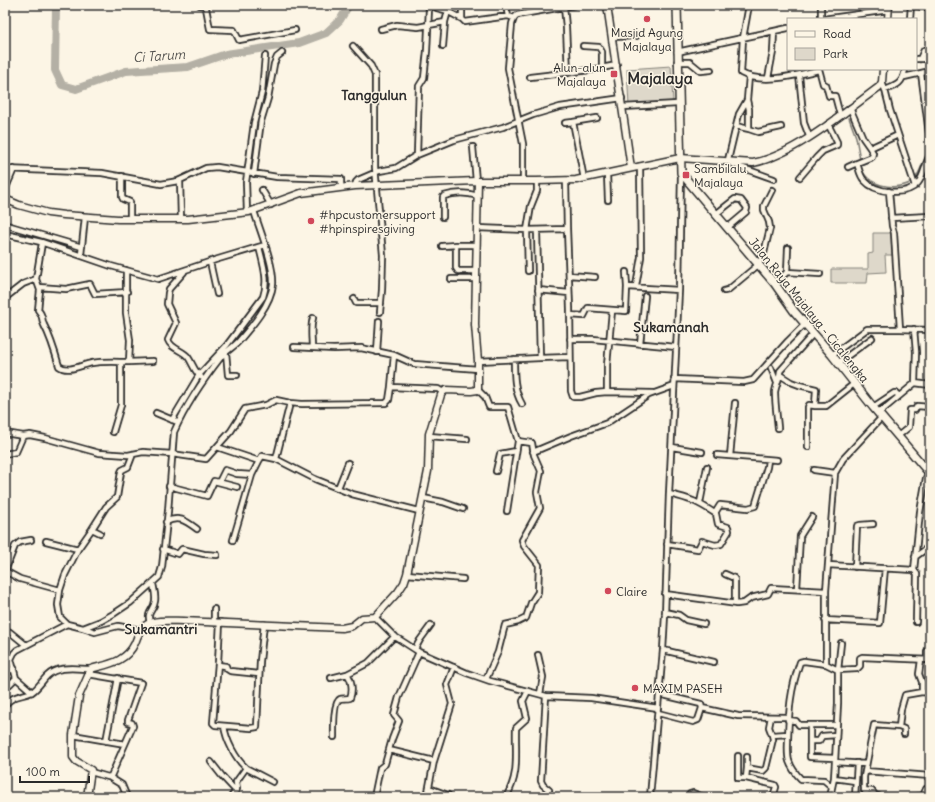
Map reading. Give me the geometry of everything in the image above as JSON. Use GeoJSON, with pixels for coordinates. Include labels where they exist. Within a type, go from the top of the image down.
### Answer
{"type":"FeatureCollection","features":[{"type":"Feature","properties":{"kind":"main road"},"geometry":{"type":"LineString","coordinates":[[677,5],[680,171]]}},
{"type":"Feature","properties":{"kind":"main road","name":"Jalan Raya Majalaya - Cicalengka"},"geometry":{"type":"LineString","coordinates":[[680,171],[775,284],[805,324],[855,383],[873,407],[929,472]]}},
{"type":"Feature","properties":{"kind":"street"},"geometry":{"type":"LineString","coordinates":[[200,5],[206,7],[210,29],[234,30],[239,40],[296,30]]}},
{"type":"Feature","properties":{"kind":"street"},"geometry":{"type":"LineString","coordinates":[[417,155],[419,84],[424,78],[429,8],[427,5]]}},
{"type":"Feature","properties":{"kind":"street"},"geometry":{"type":"LineString","coordinates":[[462,5],[462,19]]}},
{"type":"Feature","properties":{"kind":"street"},"geometry":{"type":"LineString","coordinates":[[506,5],[508,16]]}},
{"type":"Feature","properties":{"kind":"street"},"geometry":{"type":"LineString","coordinates":[[523,180],[524,155],[519,121],[509,79],[508,68],[512,24],[517,15],[574,5]]}},
{"type":"Feature","properties":{"kind":"street"},"geometry":{"type":"LineString","coordinates":[[607,5],[622,98],[631,168]]}},
{"type":"Feature","properties":{"kind":"street"},"geometry":{"type":"LineString","coordinates":[[749,5],[743,38],[742,74],[776,79],[819,70],[822,84],[826,85],[829,96],[835,96],[840,115]]}},
{"type":"Feature","properties":{"kind":"street"},"geometry":{"type":"LineString","coordinates":[[821,5],[822,18]]}},
{"type":"Feature","properties":{"kind":"street"},"geometry":{"type":"LineString","coordinates":[[910,18],[912,5],[923,7]]}},
{"type":"Feature","properties":{"kind":"street"},"geometry":{"type":"LineString","coordinates":[[564,7],[568,73]]}},
{"type":"Feature","properties":{"kind":"street"},"geometry":{"type":"LineString","coordinates":[[437,8],[446,9],[466,22],[508,16],[514,18]]}},
{"type":"Feature","properties":{"kind":"street"},"geometry":{"type":"LineString","coordinates":[[828,18],[889,8],[888,18]]}},
{"type":"Feature","properties":{"kind":"street"},"geometry":{"type":"LineString","coordinates":[[444,46],[446,9]]}},
{"type":"Feature","properties":{"kind":"street"},"geometry":{"type":"LineString","coordinates":[[381,29],[400,24],[412,27],[445,22]]}},
{"type":"Feature","properties":{"kind":"street"},"geometry":{"type":"LineString","coordinates":[[678,52],[787,28]]}},
{"type":"Feature","properties":{"kind":"street"},"geometry":{"type":"LineString","coordinates":[[768,78],[773,52],[774,31]]}},
{"type":"Feature","properties":{"kind":"street"},"geometry":{"type":"LineString","coordinates":[[612,37],[636,36]]}},
{"type":"Feature","properties":{"kind":"street"},"geometry":{"type":"LineString","coordinates":[[353,46],[371,66],[376,75],[375,173],[383,255],[380,312]]}},
{"type":"Feature","properties":{"kind":"street"},"geometry":{"type":"LineString","coordinates":[[583,46],[600,47],[602,52],[602,68]]}},
{"type":"Feature","properties":{"kind":"street"},"geometry":{"type":"LineString","coordinates":[[918,59],[924,50],[930,48]]}},
{"type":"Feature","properties":{"kind":"street"},"geometry":{"type":"LineString","coordinates":[[251,173],[254,123],[263,103],[274,64],[277,57],[282,54]]}},
{"type":"Feature","properties":{"kind":"street"},"geometry":{"type":"LineString","coordinates":[[83,628],[116,613],[153,584],[161,574],[175,421],[202,377],[266,307],[270,298],[269,282],[271,268],[245,190],[251,173],[261,121],[265,56]]}},
{"type":"Feature","properties":{"kind":"street"},"geometry":{"type":"LineString","coordinates":[[918,59],[930,59]]}},
{"type":"Feature","properties":{"kind":"street"},"geometry":{"type":"LineString","coordinates":[[677,62],[690,62],[701,71],[712,70]]}},
{"type":"Feature","properties":{"kind":"street"},"geometry":{"type":"LineString","coordinates":[[530,77],[568,73],[617,65]]}},
{"type":"Feature","properties":{"kind":"street"},"geometry":{"type":"LineString","coordinates":[[883,70],[882,82],[914,182]]}},
{"type":"Feature","properties":{"kind":"street"},"geometry":{"type":"LineString","coordinates":[[885,90],[899,84],[904,77],[905,70]]}},
{"type":"Feature","properties":{"kind":"street"},"geometry":{"type":"LineString","coordinates":[[904,77],[930,71]]}},
{"type":"Feature","properties":{"kind":"street"},"geometry":{"type":"LineString","coordinates":[[921,74],[930,141]]}},
{"type":"Feature","properties":{"kind":"street"},"geometry":{"type":"LineString","coordinates":[[799,75],[804,123],[810,136]]}},
{"type":"Feature","properties":{"kind":"street"},"geometry":{"type":"LineString","coordinates":[[749,76],[747,100],[749,109],[749,129]]}},
{"type":"Feature","properties":{"kind":"street"},"geometry":{"type":"LineString","coordinates":[[5,199],[19,204],[37,207],[48,213],[85,217],[181,219],[223,216],[251,211],[301,193],[355,186],[523,180],[565,186],[584,179],[607,178],[631,168],[680,159],[746,162],[762,161],[786,151],[810,136],[850,108],[882,82]]}},
{"type":"Feature","properties":{"kind":"street"},"geometry":{"type":"LineString","coordinates":[[923,92],[930,91]]}},
{"type":"Feature","properties":{"kind":"street"},"geometry":{"type":"LineString","coordinates":[[355,186],[356,181],[375,173],[396,168],[417,155],[454,140],[502,127],[560,107],[622,98]]}},
{"type":"Feature","properties":{"kind":"street"},"geometry":{"type":"LineString","coordinates":[[728,160],[736,126],[747,100]]}},
{"type":"Feature","properties":{"kind":"street"},"geometry":{"type":"LineString","coordinates":[[623,107],[678,104]]}},
{"type":"Feature","properties":{"kind":"street"},"geometry":{"type":"LineString","coordinates":[[848,167],[872,157],[870,148],[863,138],[850,108]]}},
{"type":"Feature","properties":{"kind":"street"},"geometry":{"type":"LineString","coordinates":[[565,123],[597,118]]}},
{"type":"Feature","properties":{"kind":"street"},"geometry":{"type":"LineString","coordinates":[[573,122],[584,179]]}},
{"type":"Feature","properties":{"kind":"street"},"geometry":{"type":"LineString","coordinates":[[800,177],[817,157],[837,144],[828,124]]}},
{"type":"Feature","properties":{"kind":"street"},"geometry":{"type":"LineString","coordinates":[[736,126],[761,132],[781,127]]}},
{"type":"Feature","properties":{"kind":"street"},"geometry":{"type":"LineString","coordinates":[[870,148],[898,135]]}},
{"type":"Feature","properties":{"kind":"street"},"geometry":{"type":"LineString","coordinates":[[473,147],[478,193],[475,279],[475,332],[478,361],[478,390],[490,407],[509,408],[518,441],[507,511]]}},
{"type":"Feature","properties":{"kind":"street"},"geometry":{"type":"LineString","coordinates":[[859,162],[863,179],[872,187],[889,192],[907,190],[914,182],[919,182],[930,156]]}},
{"type":"Feature","properties":{"kind":"street"},"geometry":{"type":"LineString","coordinates":[[728,160],[732,164],[774,179]]}},
{"type":"Feature","properties":{"kind":"street"},"geometry":{"type":"LineString","coordinates":[[636,286],[641,257],[640,166]]}},
{"type":"Feature","properties":{"kind":"street"},"geometry":{"type":"LineString","coordinates":[[5,169],[102,173],[161,184],[180,180],[206,168],[217,167],[277,177],[341,179],[341,188]]}},
{"type":"Feature","properties":{"kind":"street"},"geometry":{"type":"LineString","coordinates":[[5,190],[13,170]]}},
{"type":"Feature","properties":{"kind":"street"},"geometry":{"type":"LineString","coordinates":[[650,797],[665,612],[679,290],[680,171]]}},
{"type":"Feature","properties":{"kind":"street"},"geometry":{"type":"LineString","coordinates":[[122,176],[122,197],[130,202],[130,219]]}},
{"type":"Feature","properties":{"kind":"street"},"geometry":{"type":"LineString","coordinates":[[607,178],[608,200]]}},
{"type":"Feature","properties":{"kind":"street"},"geometry":{"type":"LineString","coordinates":[[180,180],[181,219]]}},
{"type":"Feature","properties":{"kind":"street"},"geometry":{"type":"LineString","coordinates":[[528,271],[527,230],[531,206],[537,191],[537,182]]}},
{"type":"Feature","properties":{"kind":"street"},"geometry":{"type":"LineString","coordinates":[[565,186],[569,275],[571,396],[580,398],[596,392],[654,393]]}},
{"type":"Feature","properties":{"kind":"street"},"geometry":{"type":"LineString","coordinates":[[262,190],[271,205]]}},
{"type":"Feature","properties":{"kind":"street"},"geometry":{"type":"LineString","coordinates":[[724,291],[728,290],[755,262],[765,248],[770,228],[764,206],[772,190]]}},
{"type":"Feature","properties":{"kind":"street"},"geometry":{"type":"LineString","coordinates":[[889,192],[894,233],[900,329]]}},
{"type":"Feature","properties":{"kind":"street"},"geometry":{"type":"LineString","coordinates":[[444,217],[444,196],[459,193],[478,193]]}},
{"type":"Feature","properties":{"kind":"street"},"geometry":{"type":"LineString","coordinates":[[716,214],[736,199],[741,200],[747,208],[746,212],[727,228]]}},
{"type":"Feature","properties":{"kind":"street"},"geometry":{"type":"LineString","coordinates":[[891,218],[930,216]]}},
{"type":"Feature","properties":{"kind":"street"},"geometry":{"type":"LineString","coordinates":[[81,251],[85,217]]}},
{"type":"Feature","properties":{"kind":"street"},"geometry":{"type":"LineString","coordinates":[[7,225],[42,239],[81,251],[126,270],[158,280],[263,245]]}},
{"type":"Feature","properties":{"kind":"street"},"geometry":{"type":"LineString","coordinates":[[477,228],[527,230],[567,229]]}},
{"type":"Feature","properties":{"kind":"street"},"geometry":{"type":"LineString","coordinates":[[15,236],[18,229]]}},
{"type":"Feature","properties":{"kind":"street"},"geometry":{"type":"LineString","coordinates":[[537,230],[540,358]]}},
{"type":"Feature","properties":{"kind":"street"},"geometry":{"type":"LineString","coordinates":[[5,234],[42,239],[81,251]]}},
{"type":"Feature","properties":{"kind":"street"},"geometry":{"type":"LineString","coordinates":[[42,239],[36,280],[40,287],[38,310],[42,314],[43,323],[48,330],[60,367],[74,368],[92,363],[153,361]]}},
{"type":"Feature","properties":{"kind":"street"},"geometry":{"type":"LineString","coordinates":[[202,377],[226,352],[236,339],[261,300],[269,282],[265,272],[263,245]]}},
{"type":"Feature","properties":{"kind":"street"},"geometry":{"type":"LineString","coordinates":[[456,245],[456,269],[476,271]]}},
{"type":"Feature","properties":{"kind":"street"},"geometry":{"type":"LineString","coordinates":[[442,246],[476,245]]}},
{"type":"Feature","properties":{"kind":"street"},"geometry":{"type":"LineString","coordinates":[[775,284],[787,272],[788,248]]}},
{"type":"Feature","properties":{"kind":"street"},"geometry":{"type":"LineString","coordinates":[[210,262],[217,294]]}},
{"type":"Feature","properties":{"kind":"street"},"geometry":{"type":"LineString","coordinates":[[126,270],[126,313],[130,340],[129,362]]}},
{"type":"Feature","properties":{"kind":"street"},"geometry":{"type":"LineString","coordinates":[[185,271],[168,292],[167,304],[176,323],[168,340],[171,346],[188,357],[195,371],[202,377]]}},
{"type":"Feature","properties":{"kind":"street"},"geometry":{"type":"LineString","coordinates":[[570,315],[584,316],[588,308],[626,311],[626,272]]}},
{"type":"Feature","properties":{"kind":"street"},"geometry":{"type":"LineString","coordinates":[[787,272],[820,274]]}},
{"type":"Feature","properties":{"kind":"street"},"geometry":{"type":"LineString","coordinates":[[569,275],[596,277]]}},
{"type":"Feature","properties":{"kind":"street"},"geometry":{"type":"LineString","coordinates":[[451,279],[475,279]]}},
{"type":"Feature","properties":{"kind":"street"},"geometry":{"type":"LineString","coordinates":[[5,298],[23,284],[36,280]]}},
{"type":"Feature","properties":{"kind":"street"},"geometry":{"type":"LineString","coordinates":[[40,287],[65,289],[90,284],[95,294],[127,292]]}},
{"type":"Feature","properties":{"kind":"street"},"geometry":{"type":"LineString","coordinates":[[627,287],[636,286],[679,290]]}},
{"type":"Feature","properties":{"kind":"street"},"geometry":{"type":"LineString","coordinates":[[538,290],[569,293]]}},
{"type":"Feature","properties":{"kind":"street"},"geometry":{"type":"LineString","coordinates":[[640,344],[645,296]]}},
{"type":"Feature","properties":{"kind":"street"},"geometry":{"type":"LineString","coordinates":[[354,299],[355,303],[381,303]]}},
{"type":"Feature","properties":{"kind":"street"},"geometry":{"type":"LineString","coordinates":[[607,392],[607,365],[612,311]]}},
{"type":"Feature","properties":{"kind":"street"},"geometry":{"type":"LineString","coordinates":[[312,318],[312,348]]}},
{"type":"Feature","properties":{"kind":"street"},"geometry":{"type":"LineString","coordinates":[[377,352],[379,321]]}},
{"type":"Feature","properties":{"kind":"street"},"geometry":{"type":"LineString","coordinates":[[674,379],[748,382],[755,379],[766,365],[805,324]]}},
{"type":"Feature","properties":{"kind":"street"},"geometry":{"type":"LineString","coordinates":[[832,355],[867,329],[930,330]]}},
{"type":"Feature","properties":{"kind":"street"},"geometry":{"type":"LineString","coordinates":[[914,329],[916,352],[915,383]]}},
{"type":"Feature","properties":{"kind":"street"},"geometry":{"type":"LineString","coordinates":[[778,428],[775,399],[776,381],[781,368],[813,334]]}},
{"type":"Feature","properties":{"kind":"street"},"geometry":{"type":"LineString","coordinates":[[838,363],[872,338]]}},
{"type":"Feature","properties":{"kind":"street"},"geometry":{"type":"LineString","coordinates":[[570,339],[676,347]]}},
{"type":"Feature","properties":{"kind":"street"},"geometry":{"type":"LineString","coordinates":[[294,347],[361,348],[394,355],[414,364],[478,368]]}},
{"type":"Feature","properties":{"kind":"street"},"geometry":{"type":"LineString","coordinates":[[226,352],[228,376],[237,376]]}},
{"type":"Feature","properties":{"kind":"street"},"geometry":{"type":"LineString","coordinates":[[5,433],[45,438],[99,453],[133,454],[140,452],[172,454],[206,459],[231,431],[246,408],[266,405],[277,400],[302,404],[386,403],[389,400],[394,355]]}},
{"type":"Feature","properties":{"kind":"street"},"geometry":{"type":"LineString","coordinates":[[478,361],[570,357]]}},
{"type":"Feature","properties":{"kind":"street"},"geometry":{"type":"LineString","coordinates":[[514,359],[515,385],[519,400],[522,404]]}},
{"type":"Feature","properties":{"kind":"street"},"geometry":{"type":"LineString","coordinates":[[114,432],[121,405],[121,362]]}},
{"type":"Feature","properties":{"kind":"street"},"geometry":{"type":"LineString","coordinates":[[766,365],[795,384],[815,388],[815,406]]}},
{"type":"Feature","properties":{"kind":"street"},"geometry":{"type":"LineString","coordinates":[[772,370],[776,381]]}},
{"type":"Feature","properties":{"kind":"street"},"geometry":{"type":"LineString","coordinates":[[808,447],[809,405],[826,406],[855,383]]}},
{"type":"Feature","properties":{"kind":"street"},"geometry":{"type":"LineString","coordinates":[[826,664],[826,591],[835,472],[843,459],[880,415],[899,396],[915,383],[930,385]]}},
{"type":"Feature","properties":{"kind":"street"},"geometry":{"type":"LineString","coordinates":[[533,452],[607,423],[654,393],[674,386]]}},
{"type":"Feature","properties":{"kind":"street"},"geometry":{"type":"LineString","coordinates":[[391,387],[438,389],[443,392],[446,390],[478,390]]}},
{"type":"Feature","properties":{"kind":"street"},"geometry":{"type":"LineString","coordinates":[[128,797],[122,785],[109,777],[91,772],[89,768],[76,762],[74,759],[73,735],[79,696],[90,671],[115,663],[126,656],[130,652],[141,630],[150,623],[169,621],[217,622],[342,628],[352,626],[362,618],[375,617],[398,592],[404,583],[407,574],[428,471],[429,436],[443,392]]}},
{"type":"Feature","properties":{"kind":"street"},"geometry":{"type":"LineString","coordinates":[[873,407],[894,392],[896,392],[899,396]]}},
{"type":"Feature","properties":{"kind":"street"},"geometry":{"type":"LineString","coordinates":[[276,459],[290,403]]}},
{"type":"Feature","properties":{"kind":"street"},"geometry":{"type":"LineString","coordinates":[[730,456],[735,403]]}},
{"type":"Feature","properties":{"kind":"street"},"geometry":{"type":"LineString","coordinates":[[898,436],[909,426],[910,410],[915,410],[917,406],[930,407]]}},
{"type":"Feature","properties":{"kind":"street"},"geometry":{"type":"LineString","coordinates":[[156,414],[175,421]]}},
{"type":"Feature","properties":{"kind":"street"},"geometry":{"type":"LineString","coordinates":[[5,454],[16,452],[23,436]]}},
{"type":"Feature","properties":{"kind":"street"},"geometry":{"type":"LineString","coordinates":[[429,436],[467,439]]}},
{"type":"Feature","properties":{"kind":"street"},"geometry":{"type":"LineString","coordinates":[[486,679],[498,652],[505,625],[518,622],[524,618],[538,592],[540,568],[522,541],[540,508],[537,492],[542,471],[533,452],[532,442],[518,441]]}},
{"type":"Feature","properties":{"kind":"street"},"geometry":{"type":"LineString","coordinates":[[217,446],[259,462]]}},
{"type":"Feature","properties":{"kind":"street"},"geometry":{"type":"LineString","coordinates":[[672,447],[702,452]]}},
{"type":"Feature","properties":{"kind":"street"},"geometry":{"type":"LineString","coordinates":[[496,471],[500,454],[516,452]]}},
{"type":"Feature","properties":{"kind":"street"},"geometry":{"type":"LineString","coordinates":[[133,454],[128,467],[121,470],[117,497],[106,507],[78,549],[65,575],[60,590],[58,612],[60,617],[67,624],[95,632],[118,626],[141,630]]}},
{"type":"Feature","properties":{"kind":"street"},"geometry":{"type":"LineString","coordinates":[[717,454],[777,460]]}},
{"type":"Feature","properties":{"kind":"street"},"geometry":{"type":"LineString","coordinates":[[233,540],[252,476],[262,456],[276,459],[315,479],[338,488],[371,499],[419,511]]}},
{"type":"Feature","properties":{"kind":"street"},"geometry":{"type":"LineString","coordinates":[[715,513],[720,505],[748,508],[755,506],[767,468],[768,460]]}},
{"type":"Feature","properties":{"kind":"street"},"geometry":{"type":"LineString","coordinates":[[338,488],[348,463]]}},
{"type":"Feature","properties":{"kind":"street"},"geometry":{"type":"LineString","coordinates":[[700,503],[707,467]]}},
{"type":"Feature","properties":{"kind":"street"},"geometry":{"type":"LineString","coordinates":[[219,482],[225,470],[237,474],[252,476]]}},
{"type":"Feature","properties":{"kind":"street"},"geometry":{"type":"LineString","coordinates":[[814,470],[835,472]]}},
{"type":"Feature","properties":{"kind":"street"},"geometry":{"type":"LineString","coordinates":[[916,622],[917,574],[914,570],[915,557],[920,512],[926,478],[929,472]]}},
{"type":"Feature","properties":{"kind":"street"},"geometry":{"type":"LineString","coordinates":[[169,486],[207,496],[214,481],[237,487]]}},
{"type":"Feature","properties":{"kind":"street"},"geometry":{"type":"LineString","coordinates":[[667,544],[698,549],[702,541],[715,545],[721,544],[729,529],[719,525],[717,515],[700,503],[688,498],[669,494]]}},
{"type":"Feature","properties":{"kind":"street"},"geometry":{"type":"LineString","coordinates":[[423,498],[443,502],[463,509]]}},
{"type":"Feature","properties":{"kind":"street"},"geometry":{"type":"LineString","coordinates":[[797,589],[800,536],[812,517]]}},
{"type":"Feature","properties":{"kind":"street"},"geometry":{"type":"LineString","coordinates":[[166,522],[176,518],[190,523],[197,529]]}},
{"type":"Feature","properties":{"kind":"street"},"geometry":{"type":"LineString","coordinates":[[855,567],[857,526],[873,524]]}},
{"type":"Feature","properties":{"kind":"street"},"geometry":{"type":"LineString","coordinates":[[92,529],[100,533]]}},
{"type":"Feature","properties":{"kind":"street"},"geometry":{"type":"LineString","coordinates":[[31,540],[20,542],[15,546],[5,571],[20,579],[60,590]]}},
{"type":"Feature","properties":{"kind":"street"},"geometry":{"type":"LineString","coordinates":[[46,541],[78,549]]}},
{"type":"Feature","properties":{"kind":"street"},"geometry":{"type":"LineString","coordinates":[[915,557],[930,546]]}},
{"type":"Feature","properties":{"kind":"street"},"geometry":{"type":"LineString","coordinates":[[163,548],[178,554],[182,549],[204,554],[217,555]]}},
{"type":"Feature","properties":{"kind":"street"},"geometry":{"type":"LineString","coordinates":[[828,565],[914,570]]}},
{"type":"Feature","properties":{"kind":"street"},"geometry":{"type":"LineString","coordinates":[[825,620],[880,623],[885,568]]}},
{"type":"Feature","properties":{"kind":"street"},"geometry":{"type":"LineString","coordinates":[[407,574],[463,579]]}},
{"type":"Feature","properties":{"kind":"street"},"geometry":{"type":"LineString","coordinates":[[724,574],[736,580],[735,604]]}},
{"type":"Feature","properties":{"kind":"street"},"geometry":{"type":"LineString","coordinates":[[150,623],[148,618],[155,601],[153,584]]}},
{"type":"Feature","properties":{"kind":"street"},"geometry":{"type":"LineString","coordinates":[[665,594],[735,604],[744,603],[751,598],[768,594],[771,588],[826,591]]}},
{"type":"Feature","properties":{"kind":"street"},"geometry":{"type":"LineString","coordinates":[[214,609],[217,622],[218,665],[213,723],[215,725],[251,728],[257,727],[259,674],[264,624]]}},
{"type":"Feature","properties":{"kind":"street"},"geometry":{"type":"LineString","coordinates":[[665,612],[679,614],[686,620],[704,624]]}},
{"type":"Feature","properties":{"kind":"street"},"geometry":{"type":"LineString","coordinates":[[375,617],[394,636],[417,650],[454,667],[486,679],[528,691],[546,696],[591,698],[658,710],[695,722],[698,720],[702,708]]}},
{"type":"Feature","properties":{"kind":"street"},"geometry":{"type":"LineString","coordinates":[[32,692],[18,679],[12,663],[12,656],[17,650],[67,624]]}},
{"type":"Feature","properties":{"kind":"street"},"geometry":{"type":"LineString","coordinates":[[374,797],[380,769],[385,764],[399,721],[394,715],[396,705],[420,640],[431,625]]}},
{"type":"Feature","properties":{"kind":"street"},"geometry":{"type":"LineString","coordinates":[[5,630],[10,632],[26,645]]}},
{"type":"Feature","properties":{"kind":"street"},"geometry":{"type":"LineString","coordinates":[[331,678],[347,674],[368,663],[394,636]]}},
{"type":"Feature","properties":{"kind":"street"},"geometry":{"type":"LineString","coordinates":[[830,797],[831,786],[834,778],[838,670],[841,642]]}},
{"type":"Feature","properties":{"kind":"street"},"geometry":{"type":"LineString","coordinates":[[831,786],[824,780],[804,780],[798,776],[789,759],[788,719],[791,691],[800,662],[804,661],[826,664],[838,670],[857,669],[860,666],[860,658],[862,657],[929,660],[927,651],[930,649]]}},
{"type":"Feature","properties":{"kind":"street"},"geometry":{"type":"LineString","coordinates":[[663,650],[714,662]]}},
{"type":"Feature","properties":{"kind":"street"},"geometry":{"type":"LineString","coordinates":[[538,655],[543,677],[540,694]]}},
{"type":"Feature","properties":{"kind":"street"},"geometry":{"type":"LineString","coordinates":[[921,660],[919,674],[922,682],[922,692]]}},
{"type":"Feature","properties":{"kind":"street"},"geometry":{"type":"LineString","coordinates":[[218,665],[226,666],[230,671],[259,674]]}},
{"type":"Feature","properties":{"kind":"street"},"geometry":{"type":"LineString","coordinates":[[427,797],[434,761],[452,704],[446,685],[454,667]]}},
{"type":"Feature","properties":{"kind":"street"},"geometry":{"type":"LineString","coordinates":[[5,673],[14,668]]}},
{"type":"Feature","properties":{"kind":"street"},"geometry":{"type":"LineString","coordinates":[[5,705],[11,698],[32,692],[48,675],[55,670],[61,669],[90,671],[141,683],[128,720],[128,722],[132,723],[133,726],[120,758],[109,777]]}},
{"type":"Feature","properties":{"kind":"street"},"geometry":{"type":"LineString","coordinates":[[334,737],[335,709],[338,700],[350,698],[351,694],[350,678],[347,674]]}},
{"type":"Feature","properties":{"kind":"street"},"geometry":{"type":"LineString","coordinates":[[106,741],[118,678]]}},
{"type":"Feature","properties":{"kind":"street"},"geometry":{"type":"LineString","coordinates":[[5,687],[18,679]]}},
{"type":"Feature","properties":{"kind":"street"},"geometry":{"type":"LineString","coordinates":[[506,797],[512,786],[514,778],[516,764],[516,728],[527,718],[522,700],[528,691]]}},
{"type":"Feature","properties":{"kind":"street"},"geometry":{"type":"LineString","coordinates":[[899,727],[900,709],[905,695],[930,692]]}},
{"type":"Feature","properties":{"kind":"street"},"geometry":{"type":"LineString","coordinates":[[659,694],[701,704],[702,708],[738,716],[788,719],[796,721],[799,725],[837,726]]}},
{"type":"Feature","properties":{"kind":"street"},"geometry":{"type":"LineString","coordinates":[[546,696],[541,781],[549,790]]}},
{"type":"Feature","properties":{"kind":"street"},"geometry":{"type":"LineString","coordinates":[[746,768],[763,771],[766,770],[772,735],[769,727],[771,717]]}},
{"type":"Feature","properties":{"kind":"street"},"geometry":{"type":"LineString","coordinates":[[867,797],[864,790],[865,771],[874,725],[899,727],[904,729],[904,734]]}},
{"type":"Feature","properties":{"kind":"street"},"geometry":{"type":"LineString","coordinates":[[224,726],[228,741],[246,768],[273,782]]}},
{"type":"Feature","properties":{"kind":"street"},"geometry":{"type":"LineString","coordinates":[[810,726],[811,757],[866,764]]}},
{"type":"Feature","properties":{"kind":"street"},"geometry":{"type":"LineString","coordinates":[[772,735],[788,734]]}},
{"type":"Feature","properties":{"kind":"street"},"geometry":{"type":"LineString","coordinates":[[73,735],[125,744]]}},
{"type":"Feature","properties":{"kind":"street"},"geometry":{"type":"LineString","coordinates":[[810,741],[819,741],[822,736],[836,735]]}},
{"type":"Feature","properties":{"kind":"street"},"geometry":{"type":"LineString","coordinates":[[389,750],[434,761]]}},
{"type":"Feature","properties":{"kind":"street"},"geometry":{"type":"LineString","coordinates":[[738,756],[738,778],[746,778],[775,785],[773,797]]}},
{"type":"Feature","properties":{"kind":"street"},"geometry":{"type":"LineString","coordinates":[[746,778],[747,757]]}},
{"type":"Feature","properties":{"kind":"street"},"geometry":{"type":"LineString","coordinates":[[211,762],[236,791]]}},
{"type":"Feature","properties":{"kind":"street"},"geometry":{"type":"LineString","coordinates":[[855,797],[855,781],[858,763]]}},
{"type":"Feature","properties":{"kind":"street"},"geometry":{"type":"LineString","coordinates":[[231,797],[237,789],[236,782],[246,768]]}},
{"type":"Feature","properties":{"kind":"street"},"geometry":{"type":"LineString","coordinates":[[865,771],[930,776]]}},
{"type":"Feature","properties":{"kind":"street"},"geometry":{"type":"LineString","coordinates":[[87,797],[91,772]]}},
{"type":"Feature","properties":{"kind":"street"},"geometry":{"type":"LineString","coordinates":[[834,778],[855,781]]}},
{"type":"Feature","properties":{"kind":"street"},"geometry":{"type":"LineString","coordinates":[[429,788],[448,796]]}},
{"type":"Feature","properties":{"kind":"street"},"geometry":{"type":"LineString","coordinates":[[915,797],[923,796],[926,789],[930,788]]}},
{"type":"Feature","properties":{"kind":"street"},"geometry":{"type":"LineString","coordinates":[[864,790],[872,791],[875,796],[881,797]]}},
{"type":"Feature","properties":{"kind":"street"},"geometry":{"type":"LineString","coordinates":[[688,797],[693,793],[703,797]]}},
{"type":"Feature","properties":{"kind":"green space","name":"Alun-alun Majalaya"},"geometry":{"type":"Polygon","coordinates":[[[671,66],[673,103],[629,106],[627,69],[671,66]]]}},
{"type":"Feature","properties":{"kind":"green space"},"geometry":{"type":"Polygon","coordinates":[[[873,233],[894,233],[895,255],[885,255],[886,272],[868,273],[867,283],[831,283],[831,269],[868,269],[868,254],[873,253],[873,233]]]}},
{"type":"Feature","properties":{"kind":"waterway","name":"Ci Tarum"},"geometry":{"type":"LineString","coordinates":[[56,5],[55,70],[62,85],[76,89],[126,71],[188,67],[226,54],[299,43],[326,33],[340,20],[349,5]]}},
{"type":"Feature","properties":{"kind":"waterway"},"geometry":{"type":"LineString","coordinates":[[849,118],[856,137],[860,160]]}},
{"type":"Feature","properties":{"kind":"waterway"},"geometry":{"type":"LineString","coordinates":[[915,179],[928,151],[930,151]]}},
{"type":"Feature","properties":{"kind":"waterway"},"geometry":{"type":"LineString","coordinates":[[860,164],[863,172],[868,178],[881,185],[897,186],[912,182]]}},
{"type":"Feature","properties":{"kind":"place","name":"Masjid Agung Majalaya"},"geometry":{"type":"Point","coordinates":[647,19]}},
{"type":"Feature","properties":{"kind":"place","name":"Alun-alun Majalaya"},"geometry":{"type":"Point","coordinates":[614,74]}},
{"type":"Feature","properties":{"kind":"place","name":"Sambilalu Majalaya"},"geometry":{"type":"Point","coordinates":[686,175]}},
{"type":"Feature","properties":{"kind":"place","name":"#hpcustomersupport #hpinspiresgiving"},"geometry":{"type":"Point","coordinates":[311,221]}},
{"type":"Feature","properties":{"kind":"place","name":"Claire"},"geometry":{"type":"Point","coordinates":[608,591]}},
{"type":"Feature","properties":{"kind":"place","name":"MAXIM PASEH"},"geometry":{"type":"Point","coordinates":[635,688]}},
{"type":"Feature","properties":{"kind":"district","name":"Majalaya"},"geometry":{"type":"Point","coordinates":[660,78]}},
{"type":"Feature","properties":{"kind":"district","name":"Tanggulun"},"geometry":{"type":"Point","coordinates":[374,95]}},
{"type":"Feature","properties":{"kind":"district","name":"Sukamanah"},"geometry":{"type":"Point","coordinates":[671,327]}},
{"type":"Feature","properties":{"kind":"district","name":"Sukamantri"},"geometry":{"type":"Point","coordinates":[161,629]}}]}
